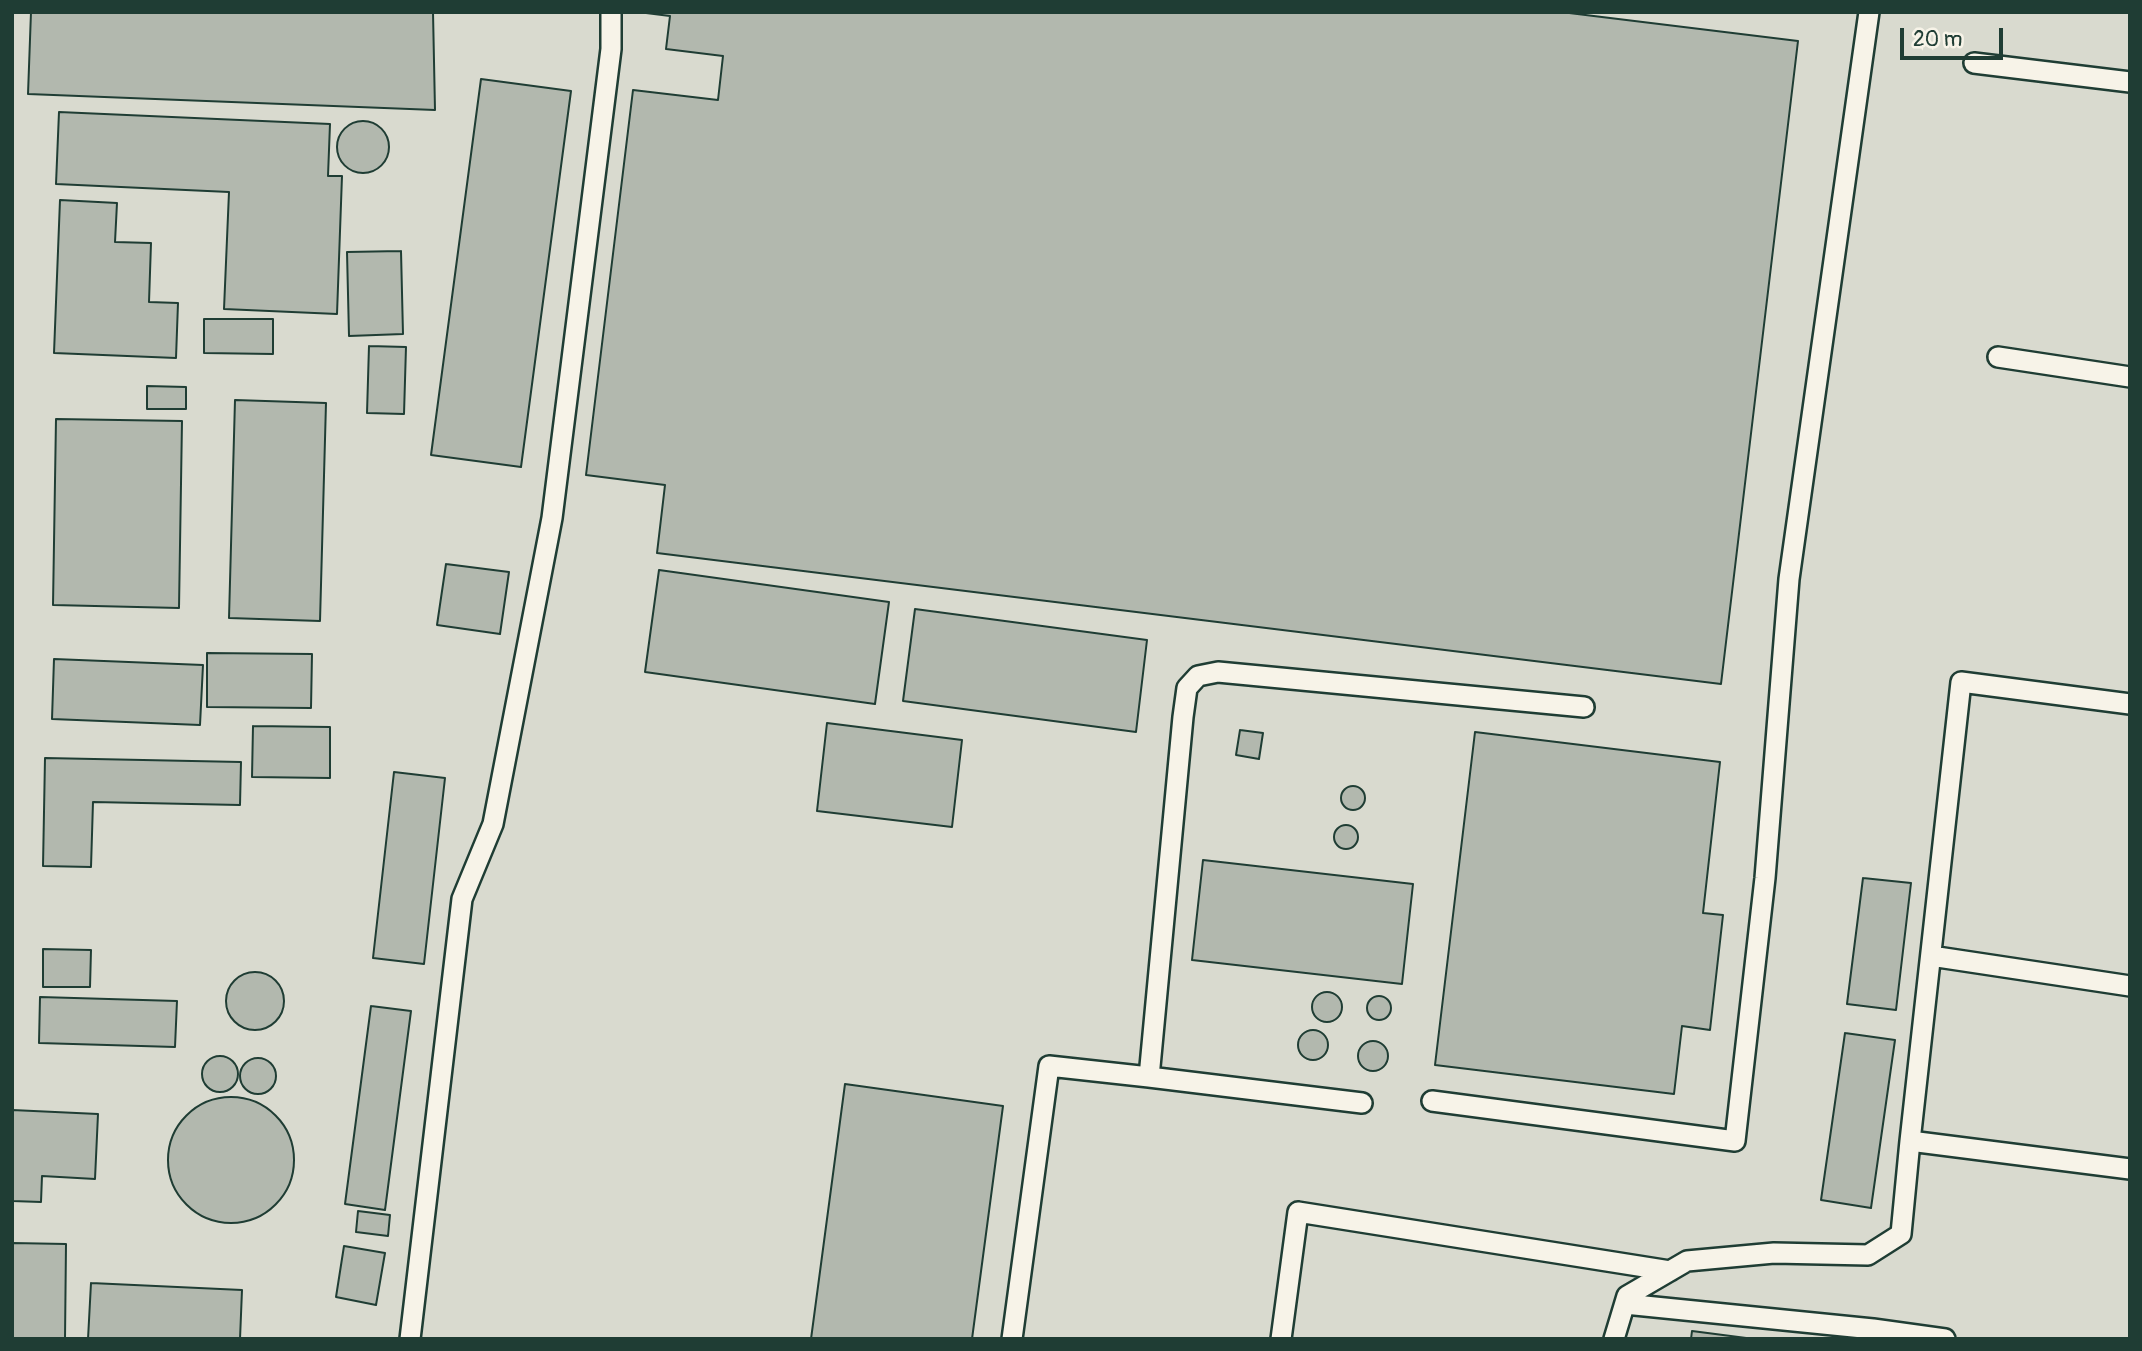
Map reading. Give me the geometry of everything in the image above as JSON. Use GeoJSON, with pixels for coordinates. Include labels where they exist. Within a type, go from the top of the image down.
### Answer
{"type":"FeatureCollection","features":[{"type":"Feature","properties":{"kind":"lane"},"geometry":{"type":"LineString","coordinates":[[410,1339],[462,900],[493,824],[552,518],[611,49],[611,12]]}},
{"type":"Feature","properties":{"kind":"lane"},"geometry":{"type":"LineString","coordinates":[[1432,1101],[1735,1141],[1765,878],[1789,579],[1869,12]]}},
{"type":"Feature","properties":{"kind":"lane"},"geometry":{"type":"LineString","coordinates":[[1974,63],[2130,82]]}},
{"type":"Feature","properties":{"kind":"lane"},"geometry":{"type":"LineString","coordinates":[[1998,357],[2130,377]]}},
{"type":"Feature","properties":{"kind":"lane"},"geometry":{"type":"LineString","coordinates":[[1149,1077],[1183,717],[1187,688],[1198,676],[1217,672],[1584,707]]}},
{"type":"Feature","properties":{"kind":"lane"},"geometry":{"type":"LineString","coordinates":[[1614,1339],[1627,1296],[1687,1261],[1774,1253],[1868,1255],[1901,1234],[1961,682],[2130,704]]}},
{"type":"Feature","properties":{"kind":"lane"},"geometry":{"type":"LineString","coordinates":[[1931,956],[2130,986]]}},
{"type":"Feature","properties":{"kind":"lane"},"geometry":{"type":"LineString","coordinates":[[1012,1339],[1049,1066],[1362,1103]]}},
{"type":"Feature","properties":{"kind":"lane"},"geometry":{"type":"LineString","coordinates":[[1910,1141],[2130,1169]]}},
{"type":"Feature","properties":{"kind":"lane"},"geometry":{"type":"LineString","coordinates":[[1281,1339],[1298,1212],[1670,1271]]}},
{"type":"Feature","properties":{"kind":"lane"},"geometry":{"type":"LineString","coordinates":[[1625,1304],[1873,1329],[1944,1339]]}},
{"type":"Feature","properties":{"kind":"shaded area"},"geometry":{"type":"Polygon","coordinates":[[[12,12],[2130,12],[2130,1339],[12,1339],[12,12]]]}},
{"type":"Feature","properties":{"kind":"building"},"geometry":{"type":"Polygon","coordinates":[[[31,12],[433,12],[435,110],[28,94],[31,12]]]}},
{"type":"Feature","properties":{"kind":"building"},"geometry":{"type":"Polygon","coordinates":[[[638,12],[1561,12],[1798,41],[1721,684],[657,553],[665,485],[586,475],[633,90],[718,100],[723,56],[666,49],[670,16],[638,12]]]}},
{"type":"Feature","properties":{"kind":"building"},"geometry":{"type":"Polygon","coordinates":[[[481,79],[571,91],[521,467],[431,455],[481,79]]]}},
{"type":"Feature","properties":{"kind":"building"},"geometry":{"type":"Polygon","coordinates":[[[59,112],[330,124],[328,176],[342,176],[337,314],[224,309],[229,192],[56,184],[59,112]]]}},
{"type":"Feature","properties":{"kind":"building"},"geometry":{"type":"Polygon","coordinates":[[[363,121],[382,128],[389,147],[382,166],[363,173],[344,166],[337,147],[344,128],[363,121]]]}},
{"type":"Feature","properties":{"kind":"building"},"geometry":{"type":"Polygon","coordinates":[[[60,200],[117,203],[115,242],[151,243],[149,302],[178,303],[176,358],[54,353],[60,200]]]}},
{"type":"Feature","properties":{"kind":"building"},"geometry":{"type":"Polygon","coordinates":[[[401,251],[403,334],[349,336],[347,252],[401,251]]]}},
{"type":"Feature","properties":{"kind":"building"},"geometry":{"type":"Polygon","coordinates":[[[204,319],[273,319],[273,354],[204,353],[204,319]]]}},
{"type":"Feature","properties":{"kind":"building"},"geometry":{"type":"Polygon","coordinates":[[[369,346],[406,347],[404,414],[367,413],[369,346]]]}},
{"type":"Feature","properties":{"kind":"building"},"geometry":{"type":"Polygon","coordinates":[[[147,386],[186,387],[186,409],[147,409],[147,386]]]}},
{"type":"Feature","properties":{"kind":"building"},"geometry":{"type":"Polygon","coordinates":[[[235,400],[326,403],[320,621],[229,618],[235,400]]]}},
{"type":"Feature","properties":{"kind":"building"},"geometry":{"type":"Polygon","coordinates":[[[56,419],[182,421],[179,608],[53,605],[56,419]]]}},
{"type":"Feature","properties":{"kind":"building"},"geometry":{"type":"Polygon","coordinates":[[[446,564],[509,572],[500,634],[437,625],[446,564]]]}},
{"type":"Feature","properties":{"kind":"building"},"geometry":{"type":"Polygon","coordinates":[[[659,570],[889,602],[875,704],[645,672],[659,570]]]}},
{"type":"Feature","properties":{"kind":"building"},"geometry":{"type":"Polygon","coordinates":[[[915,609],[1147,640],[1136,732],[903,701],[915,609]]]}},
{"type":"Feature","properties":{"kind":"building"},"geometry":{"type":"Polygon","coordinates":[[[207,653],[312,654],[311,708],[207,707],[207,653]]]}},
{"type":"Feature","properties":{"kind":"building"},"geometry":{"type":"Polygon","coordinates":[[[54,659],[203,665],[200,725],[52,719],[54,659]]]}},
{"type":"Feature","properties":{"kind":"building"},"geometry":{"type":"Polygon","coordinates":[[[827,723],[962,740],[952,827],[817,811],[827,723]]]}},
{"type":"Feature","properties":{"kind":"building"},"geometry":{"type":"Polygon","coordinates":[[[253,726],[330,727],[330,778],[252,777],[253,726]]]}},
{"type":"Feature","properties":{"kind":"building"},"geometry":{"type":"Polygon","coordinates":[[[1240,730],[1263,733],[1259,759],[1236,755],[1240,730]]]}},
{"type":"Feature","properties":{"kind":"building"},"geometry":{"type":"Polygon","coordinates":[[[1475,732],[1720,762],[1703,913],[1723,915],[1710,1030],[1682,1026],[1674,1094],[1435,1065],[1475,732]]]}},
{"type":"Feature","properties":{"kind":"building"},"geometry":{"type":"Polygon","coordinates":[[[45,758],[241,762],[240,805],[93,802],[91,867],[43,866],[45,758]]]}},
{"type":"Feature","properties":{"kind":"building"},"geometry":{"type":"Polygon","coordinates":[[[394,772],[445,778],[424,964],[373,958],[394,772]]]}},
{"type":"Feature","properties":{"kind":"building"},"geometry":{"type":"Polygon","coordinates":[[[1353,786],[1362,789],[1365,798],[1362,807],[1353,810],[1344,807],[1341,798],[1344,789],[1353,786]]]}},
{"type":"Feature","properties":{"kind":"building"},"geometry":{"type":"Polygon","coordinates":[[[1341,825],[1351,825],[1358,832],[1358,842],[1351,849],[1341,849],[1334,842],[1334,832],[1341,825]]]}},
{"type":"Feature","properties":{"kind":"building"},"geometry":{"type":"Polygon","coordinates":[[[1203,860],[1413,884],[1402,984],[1192,960],[1203,860]]]}},
{"type":"Feature","properties":{"kind":"building"},"geometry":{"type":"Polygon","coordinates":[[[1863,878],[1911,883],[1896,1010],[1847,1004],[1863,878]]]}},
{"type":"Feature","properties":{"kind":"building"},"geometry":{"type":"Polygon","coordinates":[[[43,949],[91,950],[90,987],[43,987],[43,949]]]}},
{"type":"Feature","properties":{"kind":"building"},"geometry":{"type":"Polygon","coordinates":[[[255,972],[266,974],[279,985],[284,1001],[282,1012],[271,1025],[255,1030],[244,1028],[231,1017],[226,1001],[228,990],[239,977],[255,972]]]}},
{"type":"Feature","properties":{"kind":"building"},"geometry":{"type":"Polygon","coordinates":[[[1327,992],[1338,996],[1342,1007],[1338,1018],[1327,1022],[1316,1018],[1312,1007],[1316,996],[1327,992]]]}},
{"type":"Feature","properties":{"kind":"building"},"geometry":{"type":"Polygon","coordinates":[[[1379,996],[1388,999],[1391,1008],[1388,1017],[1379,1020],[1370,1017],[1367,1008],[1370,999],[1379,996]]]}},
{"type":"Feature","properties":{"kind":"building"},"geometry":{"type":"Polygon","coordinates":[[[40,997],[177,1001],[175,1047],[39,1043],[40,997]]]}},
{"type":"Feature","properties":{"kind":"building"},"geometry":{"type":"Polygon","coordinates":[[[371,1006],[411,1011],[385,1210],[345,1204],[371,1006]]]}},
{"type":"Feature","properties":{"kind":"building"},"geometry":{"type":"Polygon","coordinates":[[[1313,1030],[1324,1034],[1328,1045],[1324,1056],[1313,1060],[1302,1056],[1298,1045],[1302,1034],[1313,1030]]]}},
{"type":"Feature","properties":{"kind":"building"},"geometry":{"type":"Polygon","coordinates":[[[1845,1033],[1895,1040],[1871,1208],[1821,1200],[1845,1033]]]}},
{"type":"Feature","properties":{"kind":"building"},"geometry":{"type":"Polygon","coordinates":[[[1373,1041],[1384,1045],[1388,1056],[1384,1067],[1373,1071],[1362,1067],[1358,1056],[1362,1045],[1373,1041]]]}},
{"type":"Feature","properties":{"kind":"building"},"geometry":{"type":"Polygon","coordinates":[[[220,1056],[233,1061],[238,1074],[233,1087],[220,1092],[207,1087],[202,1074],[207,1061],[220,1056]]]}},
{"type":"Feature","properties":{"kind":"building"},"geometry":{"type":"Polygon","coordinates":[[[258,1058],[271,1063],[276,1076],[271,1089],[258,1094],[245,1089],[240,1076],[245,1063],[258,1058]]]}},
{"type":"Feature","properties":{"kind":"building"},"geometry":{"type":"Polygon","coordinates":[[[845,1084],[1003,1106],[972,1339],[811,1339],[845,1084]]]}},
{"type":"Feature","properties":{"kind":"building"},"geometry":{"type":"Polygon","coordinates":[[[231,1097],[255,1102],[276,1115],[289,1136],[294,1160],[289,1184],[276,1205],[255,1218],[231,1223],[207,1218],[186,1205],[173,1184],[168,1160],[173,1136],[186,1115],[207,1102],[231,1097]]]}},
{"type":"Feature","properties":{"kind":"building"},"geometry":{"type":"Polygon","coordinates":[[[12,1110],[98,1114],[95,1179],[42,1176],[41,1202],[12,1201],[12,1110]]]}},
{"type":"Feature","properties":{"kind":"building"},"geometry":{"type":"Polygon","coordinates":[[[358,1211],[390,1215],[388,1236],[356,1232],[358,1211]]]}},
{"type":"Feature","properties":{"kind":"building"},"geometry":{"type":"Polygon","coordinates":[[[12,1243],[66,1244],[65,1339],[12,1339],[12,1243]]]}},
{"type":"Feature","properties":{"kind":"building"},"geometry":{"type":"Polygon","coordinates":[[[344,1246],[385,1253],[376,1305],[336,1297],[344,1246]]]}},
{"type":"Feature","properties":{"kind":"building"},"geometry":{"type":"Polygon","coordinates":[[[91,1283],[242,1290],[240,1339],[88,1339],[91,1283]]]}},
{"type":"Feature","properties":{"kind":"building"},"geometry":{"type":"Polygon","coordinates":[[[1692,1331],[1754,1339],[1691,1339],[1692,1331]]]}}]}
